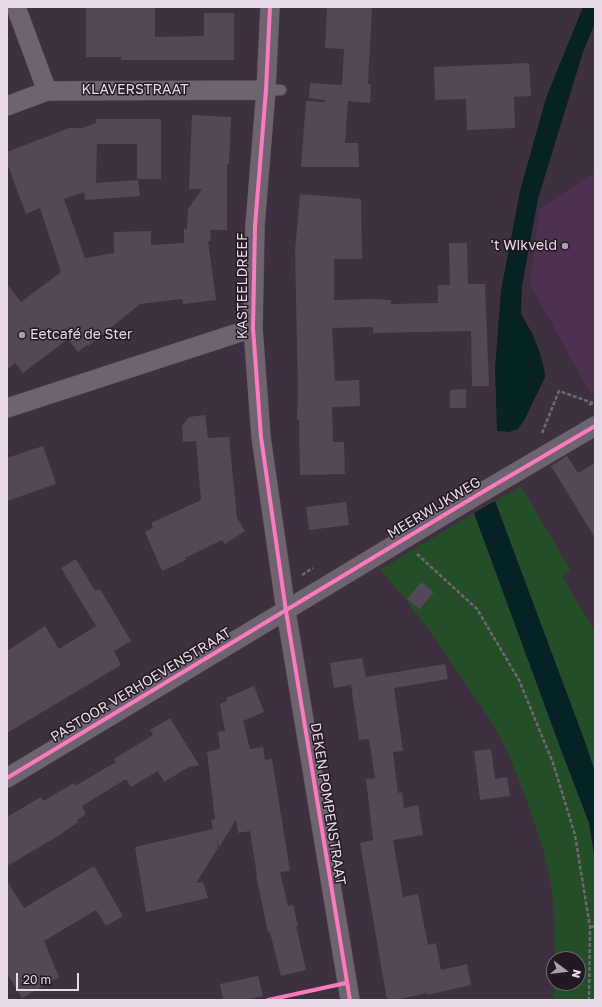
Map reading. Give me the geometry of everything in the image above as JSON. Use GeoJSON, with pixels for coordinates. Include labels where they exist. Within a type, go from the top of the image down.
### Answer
{"type":"FeatureCollection","features":[{"type":"Feature","properties":{"kind":"street"},"geometry":{"type":"LineString","coordinates":[[16,7],[47,90]]}},
{"type":"Feature","properties":{"kind":"street","name":"KASTEELDREEF"},"geometry":{"type":"LineString","coordinates":[[270,7],[274,90],[255,226],[253,328],[261,437],[286,611]]}},
{"type":"Feature","properties":{"kind":"street","name":"KLAVERSTRAAT"},"geometry":{"type":"LineString","coordinates":[[7,106],[47,90],[274,90]]}},
{"type":"Feature","properties":{"kind":"street"},"geometry":{"type":"LineString","coordinates":[[7,408],[253,328]]}},
{"type":"Feature","properties":{"kind":"street","name":"MEERWIJKWEG"},"geometry":{"type":"LineString","coordinates":[[286,611],[467,501],[595,426]]}},
{"type":"Feature","properties":{"kind":"street","name":"PASTOOR VERHOEVENSTRAAT"},"geometry":{"type":"LineString","coordinates":[[7,778],[286,611]]}},
{"type":"Feature","properties":{"kind":"street","name":"DEKEN POMPENSTRAAT"},"geometry":{"type":"LineString","coordinates":[[286,611],[350,1000]]}},
{"type":"Feature","properties":{"kind":"path"},"geometry":{"type":"LineString","coordinates":[[539,439],[559,391],[593,403]]}},
{"type":"Feature","properties":{"kind":"path"},"geometry":{"type":"LineString","coordinates":[[417,554],[477,609],[519,680],[552,763],[575,835],[590,927],[588,1000]]}},
{"type":"Feature","properties":{"kind":"path"},"geometry":{"type":"LineString","coordinates":[[590,927],[595,926]]}},
{"type":"Feature","properties":{"kind":"shaded area"},"geometry":{"type":"Polygon","coordinates":[[[583,7],[595,7],[595,23],[583,52],[538,199],[522,286],[521,314],[532,333],[539,350],[545,377],[525,419],[518,429],[509,432],[497,431],[495,368],[501,291],[520,191],[546,98],[583,7]]]}},
{"type":"Feature","properties":{"kind":"shaded area","name":"'t Wikveld"},"geometry":{"type":"Polygon","coordinates":[[[595,173],[595,392],[591,394],[530,284],[540,208],[595,173]]]}},
{"type":"Feature","properties":{"kind":"shaded area"},"geometry":{"type":"Polygon","coordinates":[[[495,501],[595,772],[595,860],[589,823],[474,513],[495,501]]]}},
{"type":"Feature","properties":{"kind":"green space"},"geometry":{"type":"Polygon","coordinates":[[[521,486],[571,571],[562,576],[595,632],[595,772],[495,501],[521,486]]]}},
{"type":"Feature","properties":{"kind":"green space"},"geometry":{"type":"Polygon","coordinates":[[[474,513],[589,823],[595,860],[595,1000],[554,1000],[554,991],[586,991],[586,951],[555,951],[554,913],[550,878],[543,849],[527,801],[508,753],[493,724],[437,641],[403,596],[380,570],[474,513]]]}},
{"type":"Feature","properties":{"kind":"building"},"geometry":{"type":"Polygon","coordinates":[[[86,7],[155,7],[155,37],[204,36],[204,13],[234,13],[234,60],[121,60],[121,57],[86,57],[86,7]]]}},
{"type":"Feature","properties":{"kind":"building"},"geometry":{"type":"Polygon","coordinates":[[[327,7],[372,8],[368,84],[371,84],[370,103],[348,101],[345,143],[358,143],[359,167],[301,167],[306,101],[325,102],[325,100],[309,98],[310,83],[342,85],[344,49],[325,48],[327,7]]]}},
{"type":"Feature","properties":{"kind":"building"},"geometry":{"type":"Polygon","coordinates":[[[529,63],[531,96],[514,97],[515,128],[467,130],[466,99],[435,100],[434,67],[529,63]]]}},
{"type":"Feature","properties":{"kind":"building"},"geometry":{"type":"Polygon","coordinates":[[[192,115],[231,117],[229,164],[227,164],[227,230],[210,230],[211,241],[208,241],[216,300],[183,304],[182,299],[140,304],[88,346],[87,345],[78,352],[68,339],[23,373],[15,363],[7,370],[7,284],[21,302],[61,272],[40,208],[26,214],[7,163],[7,152],[69,128],[82,128],[96,123],[96,119],[161,119],[161,179],[137,179],[137,144],[97,144],[96,183],[138,180],[140,196],[85,200],[84,192],[64,199],[85,258],[114,253],[114,232],[151,231],[151,245],[184,243],[184,229],[187,229],[188,209],[202,189],[189,189],[192,115]]]}},
{"type":"Feature","properties":{"kind":"building"},"geometry":{"type":"Polygon","coordinates":[[[300,194],[361,199],[362,259],[334,259],[334,300],[391,300],[391,304],[438,303],[438,285],[450,285],[449,243],[467,243],[468,284],[485,284],[489,386],[472,386],[471,331],[373,333],[373,327],[332,328],[335,381],[359,380],[360,406],[332,407],[333,442],[344,442],[345,474],[300,475],[299,420],[297,420],[298,392],[295,251],[300,194]]]}},
{"type":"Feature","properties":{"kind":"building"},"geometry":{"type":"Polygon","coordinates":[[[466,389],[466,408],[450,408],[450,390],[466,389]]]}},
{"type":"Feature","properties":{"kind":"building"},"geometry":{"type":"Polygon","coordinates":[[[205,415],[208,438],[229,437],[237,518],[245,531],[225,544],[222,540],[185,558],[186,560],[162,571],[145,532],[153,528],[151,523],[201,500],[196,441],[183,442],[182,426],[189,417],[205,415]]]}},
{"type":"Feature","properties":{"kind":"building"},"geometry":{"type":"Polygon","coordinates":[[[43,446],[56,484],[7,501],[7,458],[43,446]]]}},
{"type":"Feature","properties":{"kind":"building"},"geometry":{"type":"Polygon","coordinates":[[[567,456],[578,473],[595,463],[595,538],[551,466],[567,456]]]}},
{"type":"Feature","properties":{"kind":"building"},"geometry":{"type":"Polygon","coordinates":[[[346,502],[349,525],[309,530],[306,507],[346,502]]]}},
{"type":"Feature","properties":{"kind":"building"},"geometry":{"type":"Polygon","coordinates":[[[76,559],[95,591],[100,589],[131,641],[114,651],[121,665],[7,733],[7,651],[45,626],[59,649],[96,626],[61,568],[76,559]]]}},
{"type":"Feature","properties":{"kind":"building"},"geometry":{"type":"Polygon","coordinates":[[[421,582],[434,592],[420,609],[407,599],[421,582]]]}},
{"type":"Feature","properties":{"kind":"building"},"geometry":{"type":"Polygon","coordinates":[[[362,658],[366,677],[445,664],[448,679],[394,688],[403,751],[393,752],[398,793],[402,792],[404,808],[418,805],[423,835],[393,840],[403,897],[418,894],[428,945],[436,943],[441,970],[467,964],[471,985],[427,995],[427,993],[396,1000],[387,1000],[360,843],[373,840],[366,779],[375,778],[369,739],[359,740],[351,685],[334,688],[330,663],[362,658]]]}},
{"type":"Feature","properties":{"kind":"building"},"geometry":{"type":"Polygon","coordinates":[[[254,686],[264,712],[243,721],[250,749],[263,747],[265,760],[272,759],[290,871],[280,872],[288,906],[293,905],[306,970],[281,976],[270,932],[268,932],[256,875],[250,831],[238,833],[236,820],[219,847],[216,837],[218,848],[196,883],[203,882],[208,898],[146,912],[135,847],[213,829],[211,820],[215,819],[207,752],[220,749],[218,732],[225,731],[220,704],[227,701],[226,698],[254,686]]]}},
{"type":"Feature","properties":{"kind":"building"},"geometry":{"type":"Polygon","coordinates":[[[170,718],[199,765],[189,767],[164,782],[158,771],[131,787],[126,779],[82,806],[86,814],[77,820],[78,822],[55,838],[7,866],[7,817],[41,797],[43,801],[74,783],[75,786],[116,762],[114,759],[153,735],[150,730],[170,718]]]}},
{"type":"Feature","properties":{"kind":"building"},"geometry":{"type":"Polygon","coordinates":[[[491,749],[495,779],[507,777],[510,796],[480,800],[474,751],[491,749]]]}},
{"type":"Feature","properties":{"kind":"building"},"geometry":{"type":"Polygon","coordinates":[[[94,866],[123,916],[106,926],[96,910],[44,941],[59,977],[22,998],[7,973],[7,881],[24,908],[94,866]]]}},
{"type":"Feature","properties":{"kind":"building"},"geometry":{"type":"Polygon","coordinates":[[[258,976],[263,996],[245,1000],[223,1000],[220,984],[258,976]]]}},
{"type":"Feature","properties":{"kind":"cycle path"},"geometry":{"type":"LineString","coordinates":[[270,7],[266,90],[255,226],[253,328],[261,437],[286,611],[350,1000]]}},
{"type":"Feature","properties":{"kind":"cycle path"},"geometry":{"type":"LineString","coordinates":[[7,778],[474,497],[595,426]]}},
{"type":"Feature","properties":{"kind":"cycle path"},"geometry":{"type":"LineString","coordinates":[[268,1000],[346,983]]}},
{"type":"Feature","properties":{"kind":"place","name":"'t Wikveld"},"geometry":{"type":"Point","coordinates":[565,246]}},
{"type":"Feature","properties":{"kind":"place","name":"Eetcafé de Ster"},"geometry":{"type":"Point","coordinates":[22,335]}}]}
